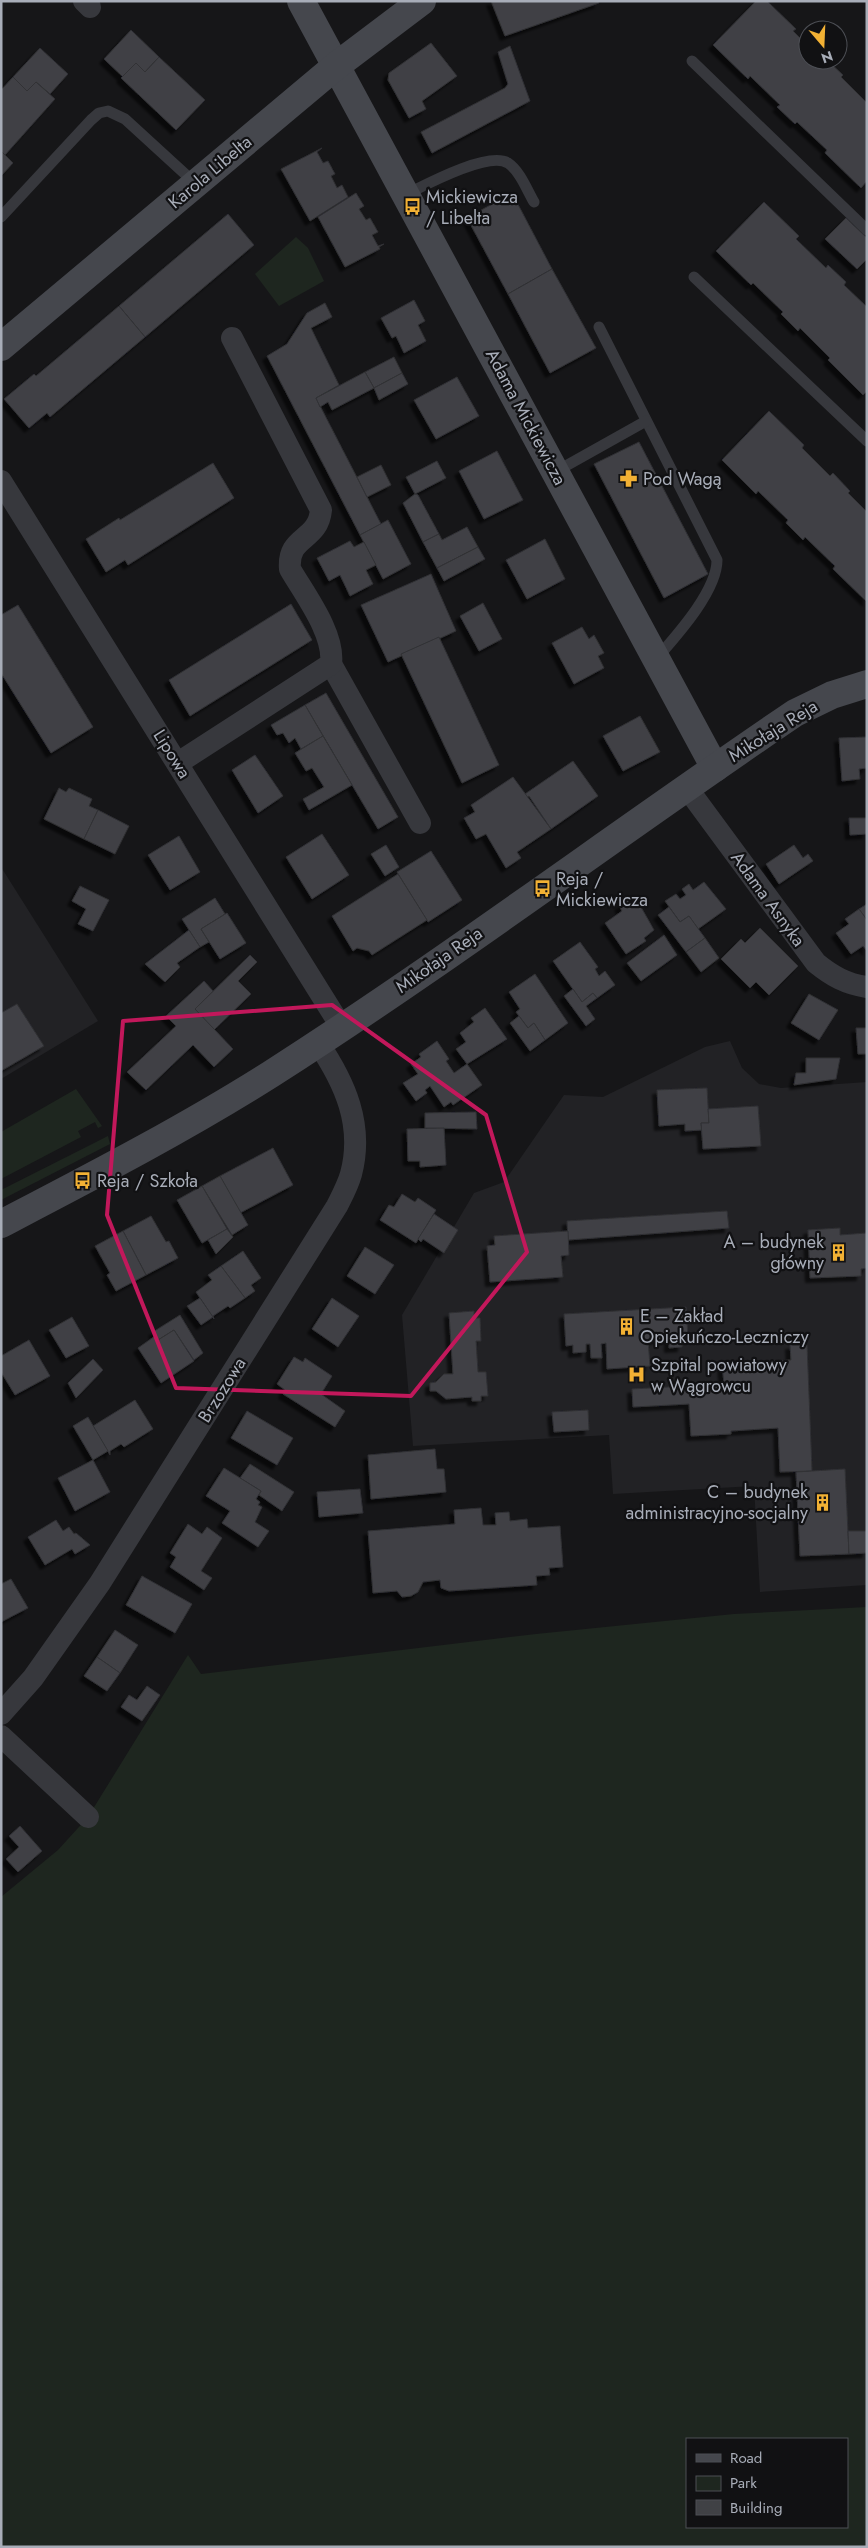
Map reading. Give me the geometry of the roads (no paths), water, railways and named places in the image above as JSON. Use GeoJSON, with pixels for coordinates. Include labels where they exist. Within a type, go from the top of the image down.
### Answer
{"type":"FeatureCollection","features":[{"type":"Feature","properties":{"kind":"street","name":"Adama Mickiewicza"},"geometry":{"type":"LineString","coordinates":[[301,1],[715,768]]}},
{"type":"Feature","properties":{"kind":"street","name":"Karola Libelta"},"geometry":{"type":"LineString","coordinates":[[1,347],[336,66],[422,1]]}},
{"type":"Feature","properties":{"kind":"street"},"geometry":{"type":"LineString","coordinates":[[232,338],[321,510],[320,523],[316,529],[292,549],[289,559],[290,569],[329,638],[332,653],[331,664],[420,823]]}},
{"type":"Feature","properties":{"kind":"street","name":"Lipowa"},"geometry":{"type":"LineString","coordinates":[[1,481],[342,1028]]}},
{"type":"Feature","properties":{"kind":"street"},"geometry":{"type":"LineString","coordinates":[[178,763],[331,664]]}},
{"type":"Feature","properties":{"kind":"street","name":"Mikołaja Reja"},"geometry":{"type":"LineString","coordinates":[[1,1224],[169,1135],[318,1043],[795,713],[832,695],[867,684]]}},
{"type":"Feature","properties":{"kind":"street","name":"Adama Asnyka"},"geometry":{"type":"LineString","coordinates":[[687,788],[816,963],[832,976],[852,985],[867,987]]}},
{"type":"Feature","properties":{"kind":"street","name":"Brzozowa"},"geometry":{"type":"LineString","coordinates":[[1,1714],[33,1678],[100,1583],[337,1206],[351,1174],[356,1139],[354,1118],[349,1096],[336,1069],[318,1043]]}},
{"type":"Feature","properties":{"kind":"street"},"geometry":{"type":"LineString","coordinates":[[1,1736],[88,1817]]}},
{"type":"Feature","properties":{"kind":"lane"},"geometry":{"type":"LineString","coordinates":[[692,61],[867,230]]}},
{"type":"Feature","properties":{"kind":"lane"},"geometry":{"type":"LineString","coordinates":[[1,217],[90,120],[99,113],[108,111],[125,119],[196,184]]}},
{"type":"Feature","properties":{"kind":"lane"},"geometry":{"type":"LineString","coordinates":[[405,195],[474,164],[500,161],[508,163],[517,172],[534,202]]}},
{"type":"Feature","properties":{"kind":"lane"},"geometry":{"type":"LineString","coordinates":[[694,276],[867,441]]}},
{"type":"Feature","properties":{"kind":"lane"},"geometry":{"type":"LineString","coordinates":[[600,327],[717,560],[717,571],[713,582],[677,635],[656,660]]}},
{"type":"Feature","properties":{"kind":"lane"},"geometry":{"type":"LineString","coordinates":[[555,472],[646,421]]}},
{"type":"Feature","properties":{"kind":"place","name":"Mickiewicza / Libelta"},"geometry":{"type":"Point","coordinates":[412,207]}},
{"type":"Feature","properties":{"kind":"place","name":"Pod Wagą"},"geometry":{"type":"Point","coordinates":[629,479]}},
{"type":"Feature","properties":{"kind":"place","name":"Reja / Mickiewicza"},"geometry":{"type":"Point","coordinates":[542,889]}},
{"type":"Feature","properties":{"kind":"place","name":"Reja / Szkoła"},"geometry":{"type":"Point","coordinates":[83,1181]}},
{"type":"Feature","properties":{"kind":"place","name":"A – budynek główny"},"geometry":{"type":"Point","coordinates":[838,1252]}},
{"type":"Feature","properties":{"kind":"place","name":"E – Zakład Opiekuńczo-Leczniczy"},"geometry":{"type":"Point","coordinates":[626,1326]}},
{"type":"Feature","properties":{"kind":"place","name":"Szpital powiatowy w Wągrowcu"},"geometry":{"type":"Point","coordinates":[637,1375]}},
{"type":"Feature","properties":{"kind":"place","name":"C – budynek administracyjno-socjalny"},"geometry":{"type":"Point","coordinates":[822,1502]}}]}
